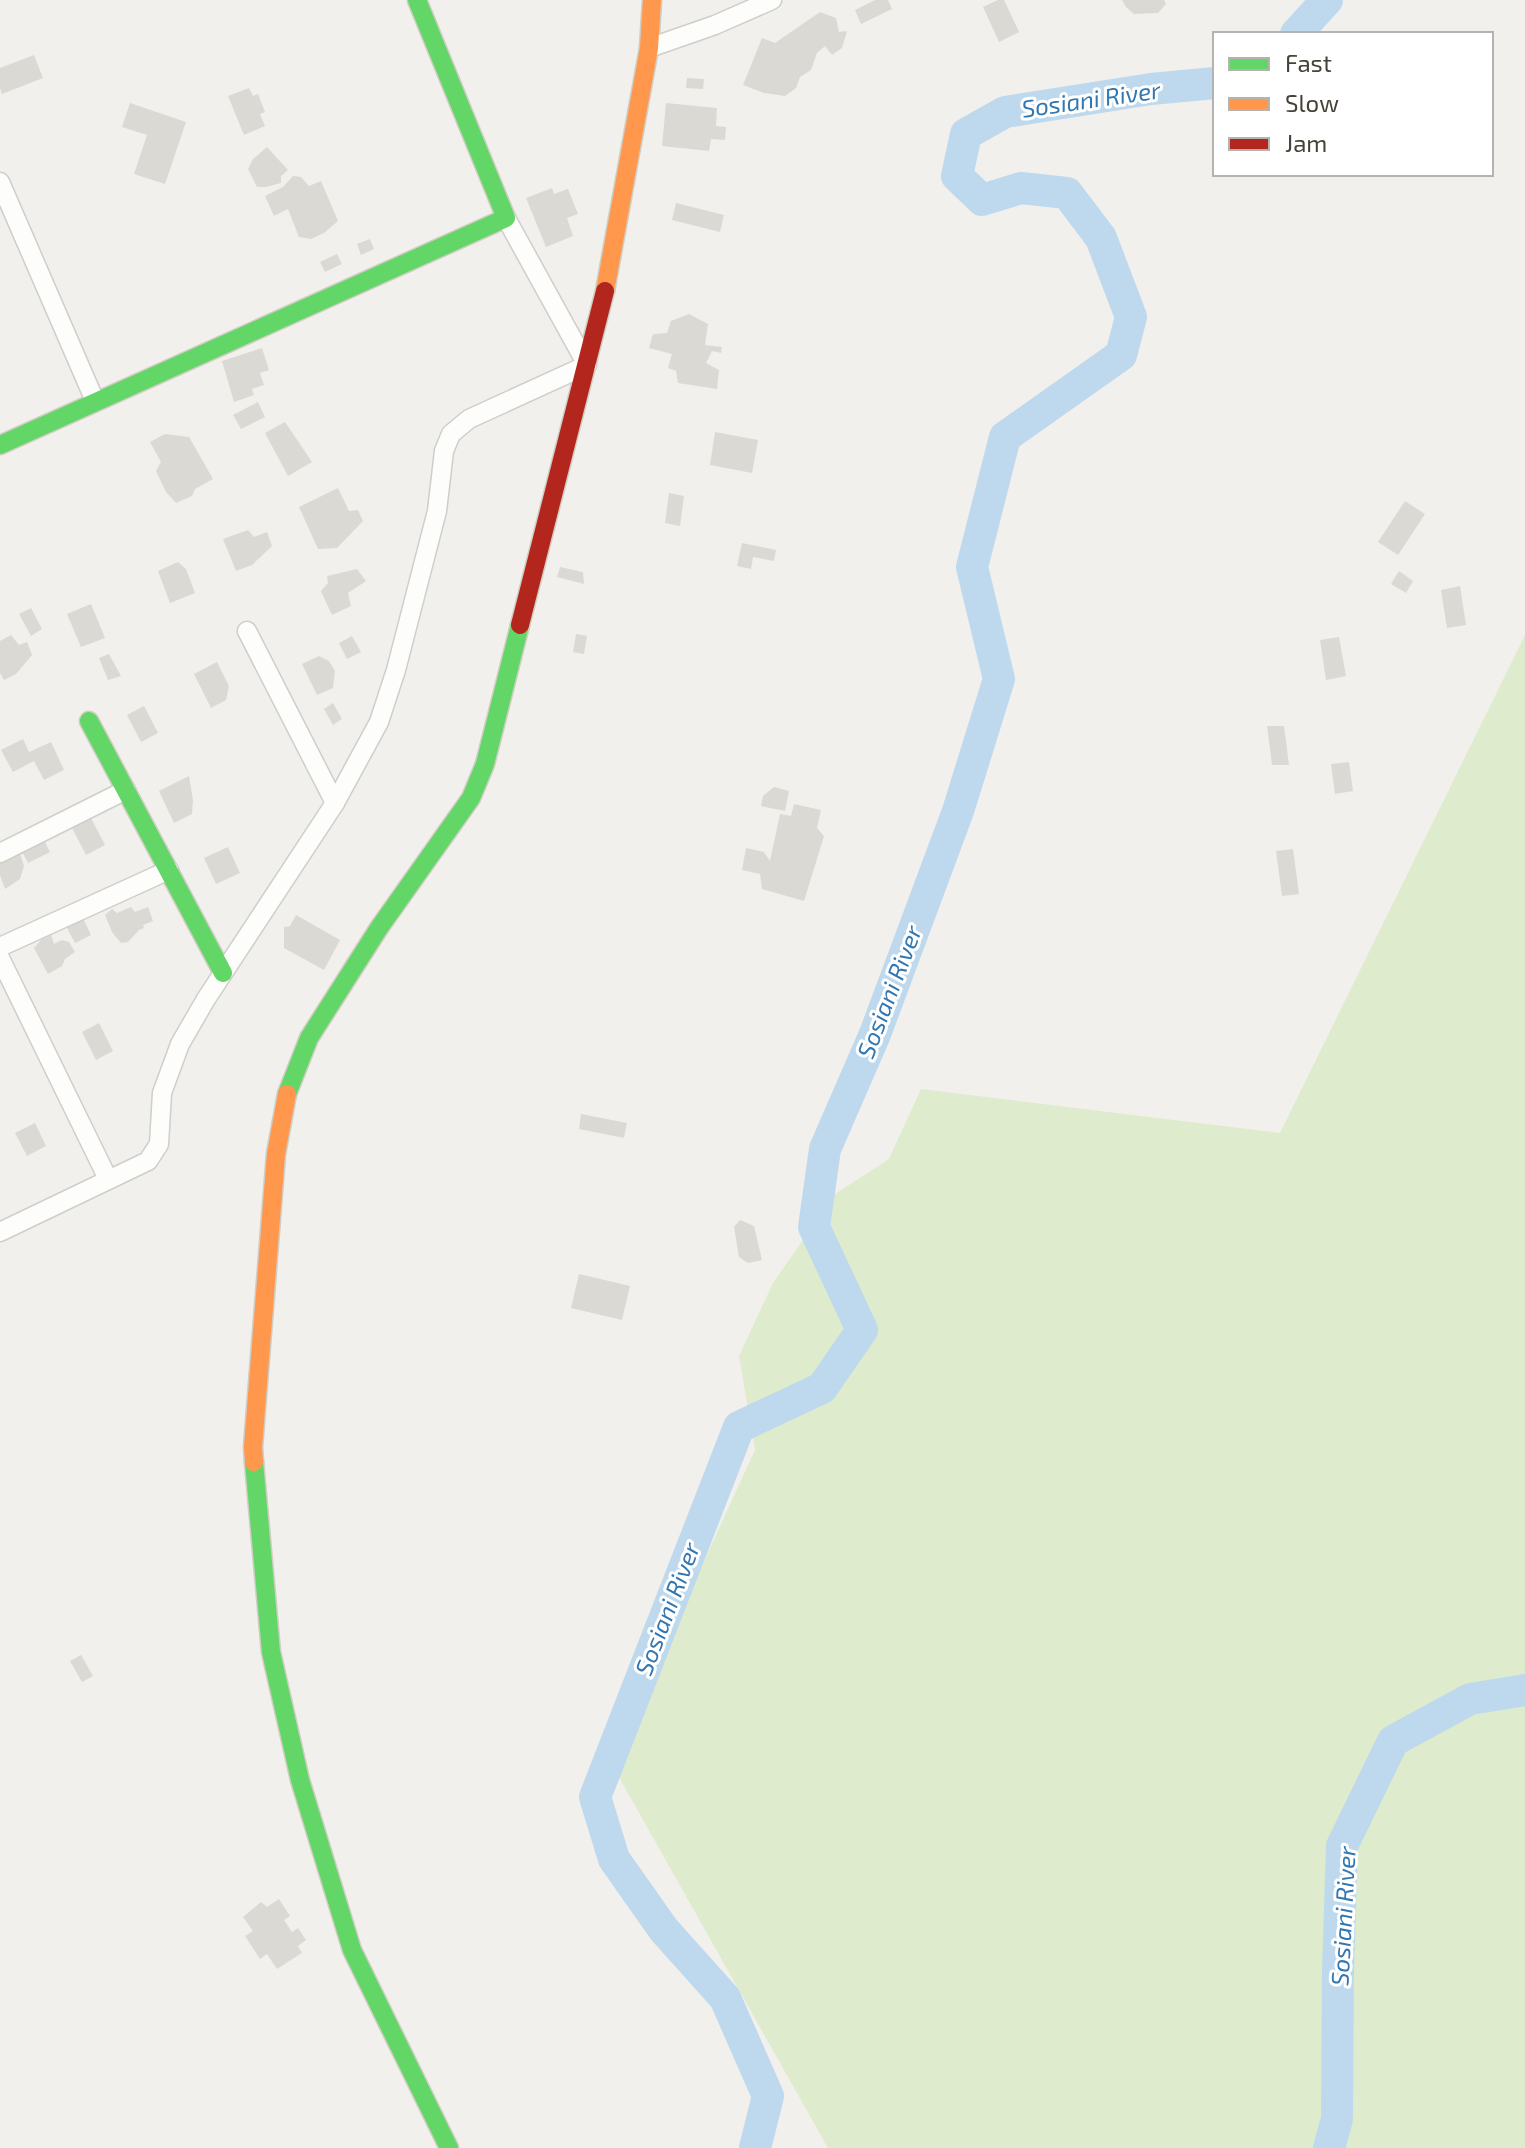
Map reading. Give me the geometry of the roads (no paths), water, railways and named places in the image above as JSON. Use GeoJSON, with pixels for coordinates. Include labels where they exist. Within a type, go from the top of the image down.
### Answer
{"type":"FeatureCollection","features":[{"type":"Feature","properties":{"kind":"street"},"geometry":{"type":"LineString","coordinates":[[417,0],[506,218],[587,365]]}},
{"type":"Feature","properties":{"kind":"street"},"geometry":{"type":"LineString","coordinates":[[449,2148],[352,1950],[300,1780],[271,1652],[253,1447],[276,1154],[288,1089],[309,1038],[379,928],[471,798],[485,764],[608,279],[649,48],[652,0]]}},
{"type":"Feature","properties":{"kind":"street"},"geometry":{"type":"LineString","coordinates":[[649,48],[715,25],[772,0]]}},
{"type":"Feature","properties":{"kind":"street"},"geometry":{"type":"LineString","coordinates":[[0,182],[95,401]]}},
{"type":"Feature","properties":{"kind":"street"},"geometry":{"type":"LineString","coordinates":[[0,445],[506,218]]}},
{"type":"Feature","properties":{"kind":"street"},"geometry":{"type":"LineString","coordinates":[[0,1232],[148,1161],[159,1144],[162,1093],[180,1044],[335,803],[379,722],[396,670],[437,511],[444,451],[451,434],[469,419],[587,365]]}},
{"type":"Feature","properties":{"kind":"street"},"geometry":{"type":"LineString","coordinates":[[247,631],[335,803]]}},
{"type":"Feature","properties":{"kind":"street"},"geometry":{"type":"LineString","coordinates":[[89,721],[223,973]]}},
{"type":"Feature","properties":{"kind":"street"},"geometry":{"type":"LineString","coordinates":[[0,853],[126,790]]}},
{"type":"Feature","properties":{"kind":"street"},"geometry":{"type":"LineString","coordinates":[[0,947],[169,870]]}},
{"type":"Feature","properties":{"kind":"street"},"geometry":{"type":"LineString","coordinates":[[0,958],[108,1179]]}},
{"type":"Feature","properties":{"kind":"waterway","name":"Sosiani River"},"geometry":{"type":"LineString","coordinates":[[1298,32],[1327,0]]}},
{"type":"Feature","properties":{"kind":"waterway","name":"Sosiani River"},"geometry":{"type":"LineString","coordinates":[[755,2148],[768,2096],[725,1998],[664,1930],[614,1859],[595,1797],[739,1427],[822,1388],[862,1330],[814,1227],[825,1149],[875,1034],[958,811],[999,679],[972,567],[1005,437],[1121,355],[1131,317],[1101,238],[1067,193],[1021,188],[982,200],[957,176],[966,134],[1005,112],[1151,89],[1213,83]]}},
{"type":"Feature","properties":{"kind":"waterway","name":"Sosiani River"},"geometry":{"type":"LineString","coordinates":[[1329,2148],[1337,2119],[1342,1846],[1393,1741],[1470,1699],[1525,1690]]}}]}
